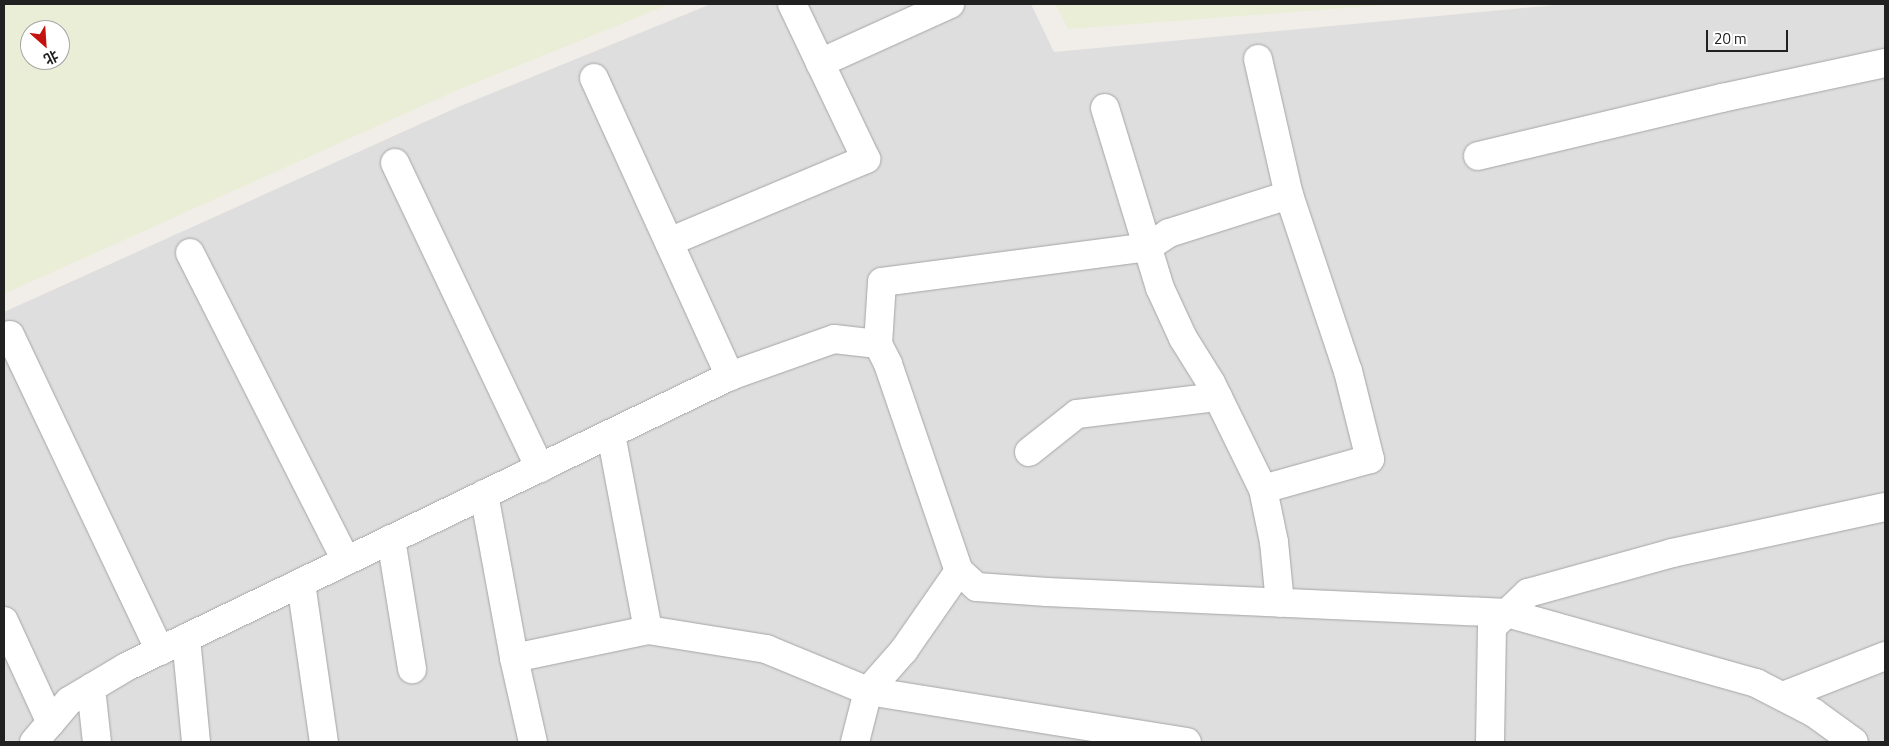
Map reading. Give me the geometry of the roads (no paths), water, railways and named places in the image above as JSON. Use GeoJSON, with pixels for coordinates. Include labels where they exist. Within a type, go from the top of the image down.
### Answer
{"type":"FeatureCollection","features":[{"type":"Feature","properties":{"kind":"street"},"geometry":{"type":"LineString","coordinates":[[669,242],[866,159],[792,4]]}},
{"type":"Feature","properties":{"kind":"street"},"geometry":{"type":"LineString","coordinates":[[820,63],[950,4]]}},
{"type":"Feature","properties":{"kind":"street"},"geometry":{"type":"LineString","coordinates":[[1258,59],[1289,195],[1348,371],[1370,459],[1262,489]]}},
{"type":"Feature","properties":{"kind":"street"},"geometry":{"type":"LineString","coordinates":[[1478,156],[1722,98],[1885,63]]}},
{"type":"Feature","properties":{"kind":"street"},"geometry":{"type":"LineString","coordinates":[[594,78],[730,376]]}},
{"type":"Feature","properties":{"kind":"street"},"geometry":{"type":"LineString","coordinates":[[1105,108],[1160,288],[1183,338],[1218,397],[1262,489],[1274,542],[1280,603]]}},
{"type":"Feature","properties":{"kind":"street"},"geometry":{"type":"LineString","coordinates":[[395,163],[540,468]]}},
{"type":"Feature","properties":{"kind":"street"},"geometry":{"type":"LineString","coordinates":[[1289,195],[1169,233],[1148,247],[882,282],[878,344],[888,364],[959,571],[977,587],[1507,613],[1756,683],[1814,713],[1854,742]]}},
{"type":"Feature","properties":{"kind":"street"},"geometry":{"type":"LineString","coordinates":[[190,253],[346,561]]}},
{"type":"Feature","properties":{"kind":"street"},"geometry":{"type":"LineString","coordinates":[[10,334],[160,651]]}},
{"type":"Feature","properties":{"kind":"street"},"geometry":{"type":"LineString","coordinates":[[43,733],[69,702],[126,667],[730,376],[834,339],[878,344]]}},
{"type":"Feature","properties":{"kind":"street"},"geometry":{"type":"LineString","coordinates":[[1029,452],[1077,414],[1218,397]]}},
{"type":"Feature","properties":{"kind":"street"},"geometry":{"type":"LineString","coordinates":[[611,434],[648,630]]}},
{"type":"Feature","properties":{"kind":"street"},"geometry":{"type":"LineString","coordinates":[[484,494],[514,658],[533,742]]}},
{"type":"Feature","properties":{"kind":"street"},"geometry":{"type":"LineString","coordinates":[[1490,742],[1492,627],[1528,593],[1672,553],[1885,507]]}},
{"type":"Feature","properties":{"kind":"street"},"geometry":{"type":"LineString","coordinates":[[392,539],[412,670]]}},
{"type":"Feature","properties":{"kind":"street"},"geometry":{"type":"LineString","coordinates":[[854,742],[868,691],[904,650],[959,571]]}},
{"type":"Feature","properties":{"kind":"street"},"geometry":{"type":"LineString","coordinates":[[302,583],[324,742]]}},
{"type":"Feature","properties":{"kind":"street"},"geometry":{"type":"LineString","coordinates":[[4,621],[43,733]]}},
{"type":"Feature","properties":{"kind":"street"},"geometry":{"type":"LineString","coordinates":[[514,658],[648,630],[766,649],[868,691],[1187,742]]}},
{"type":"Feature","properties":{"kind":"street"},"geometry":{"type":"LineString","coordinates":[[186,638],[196,742]]}},
{"type":"Feature","properties":{"kind":"street"},"geometry":{"type":"LineString","coordinates":[[1783,696],[1885,656]]}},
{"type":"Feature","properties":{"kind":"street"},"geometry":{"type":"LineString","coordinates":[[91,688],[97,742]]}}]}
